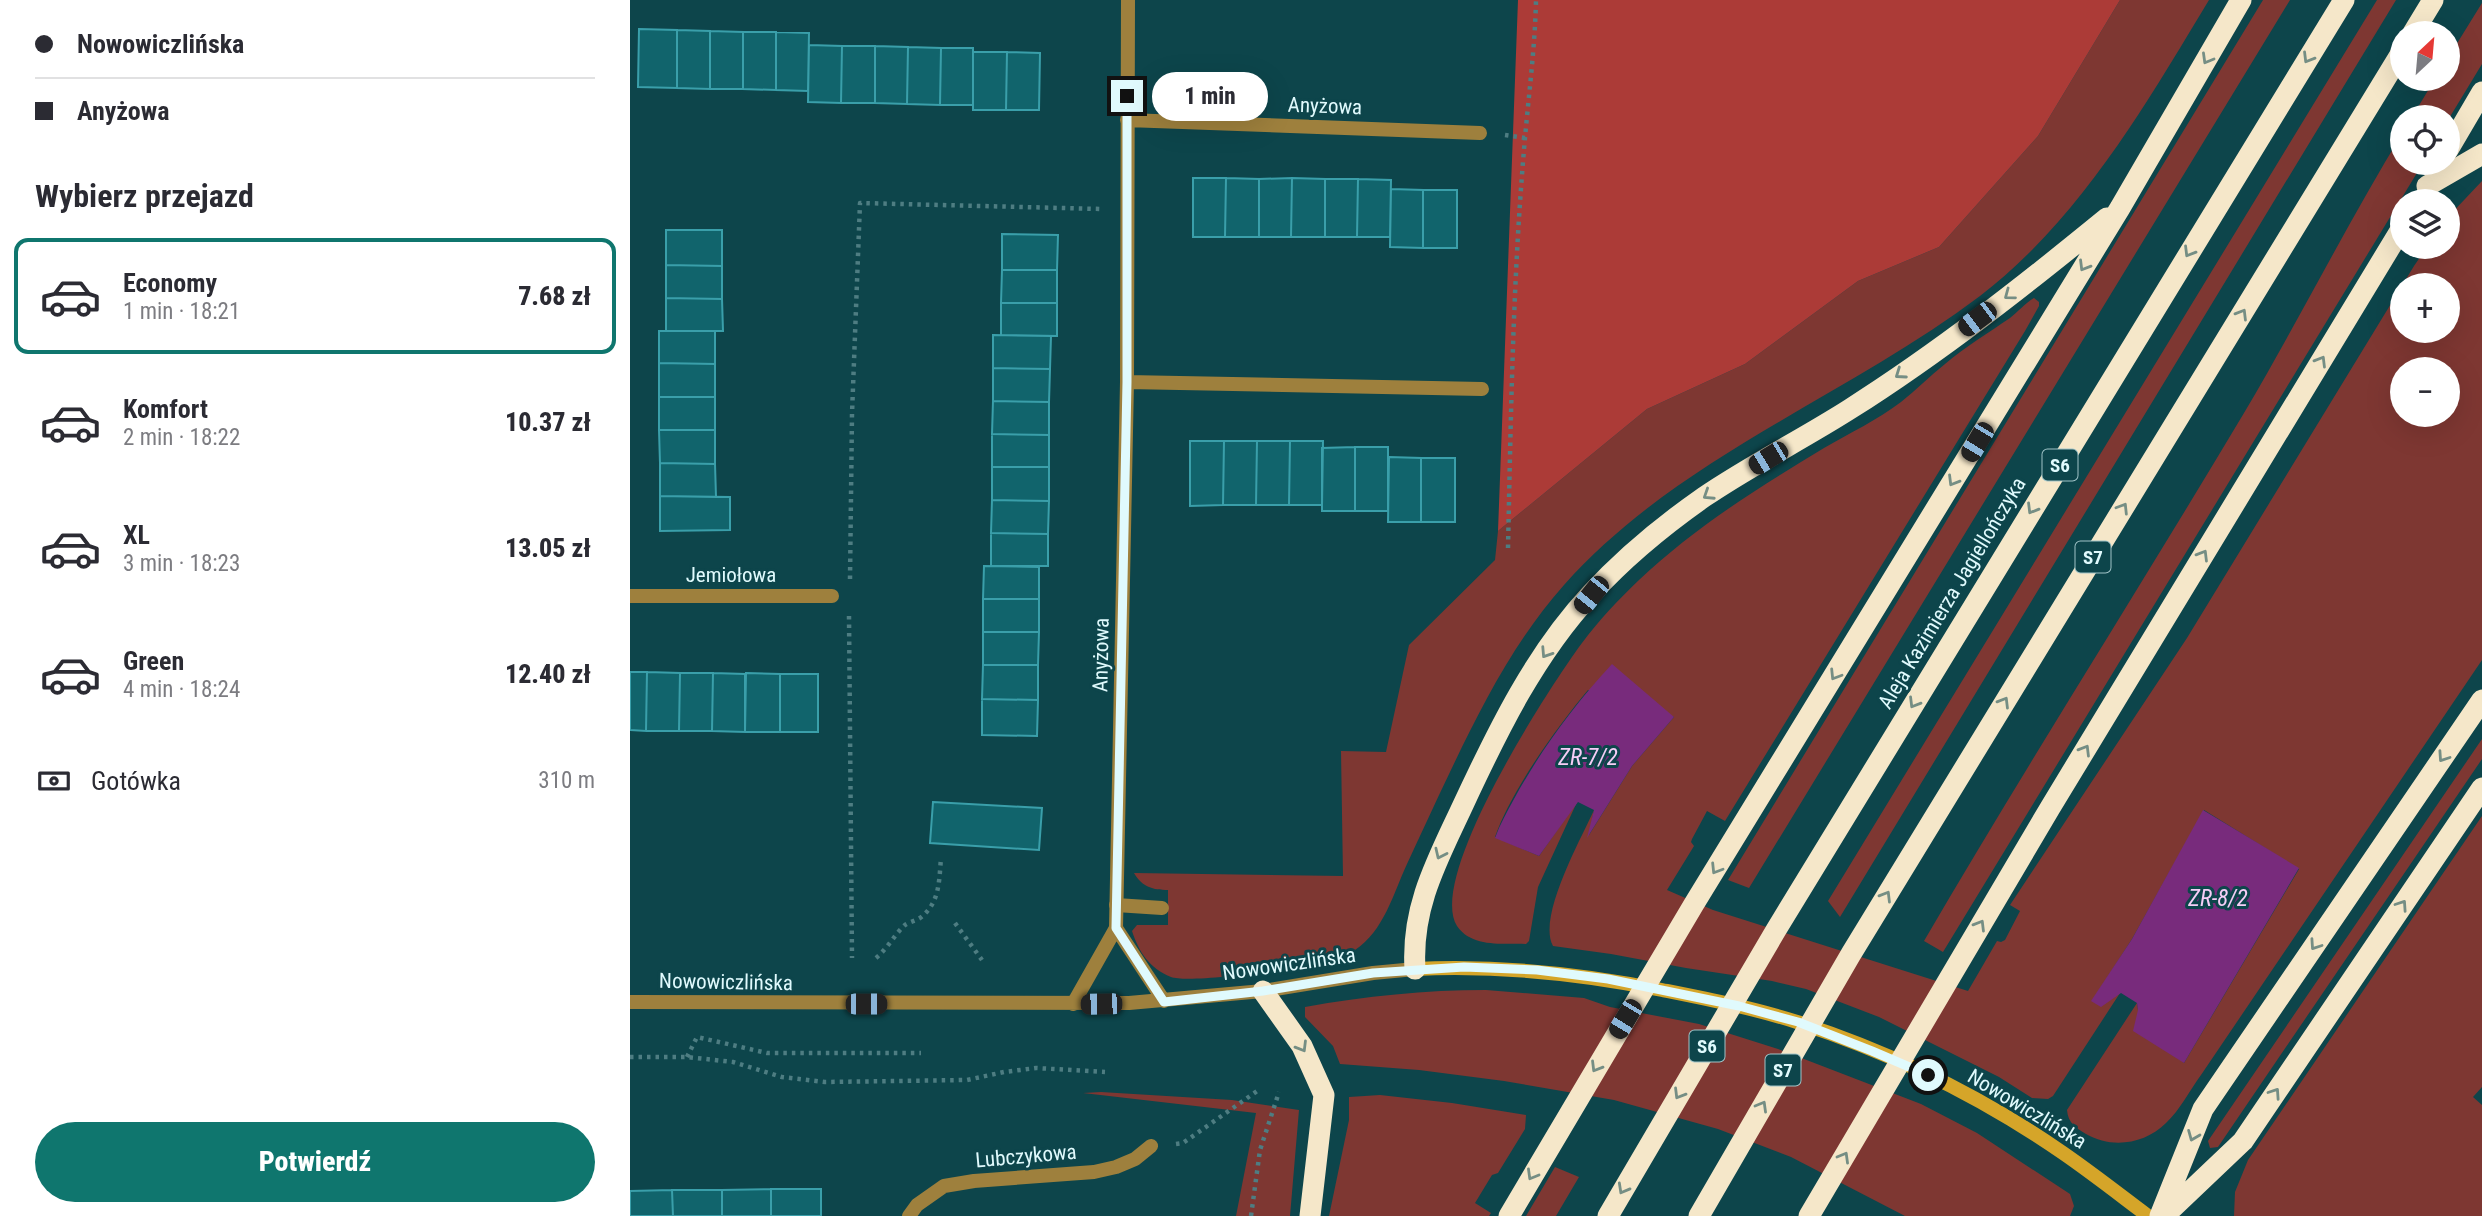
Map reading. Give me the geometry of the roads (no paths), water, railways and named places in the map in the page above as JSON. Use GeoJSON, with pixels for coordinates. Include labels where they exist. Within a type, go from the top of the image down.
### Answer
{"type":"FeatureCollection","features":[{"type":"Feature","properties":{"kind":"highway"},"geometry":{"type":"LineString","coordinates":[[1509,1216],[1694,904],[2120,208],[2241,0]]}},
{"type":"Feature","properties":{"kind":"highway","name":"Aleja Kazimierza Jagiellończyka"},"geometry":{"type":"LineString","coordinates":[[1608,1216],[1776,930],[2344,0]]}},
{"type":"Feature","properties":{"kind":"highway"},"geometry":{"type":"LineString","coordinates":[[2420,21],[2433,0]]}},
{"type":"Feature","properties":{"kind":"highway","name":"S7"},"geometry":{"type":"LineString","coordinates":[[1702,1216],[1714,1188],[1850,954],[2390,71]]}},
{"type":"Feature","properties":{"kind":"highway"},"geometry":{"type":"LineString","coordinates":[[2460,130],[2482,92]]}},
{"type":"Feature","properties":{"kind":"highway"},"geometry":{"type":"LineString","coordinates":[[2430,189],[2482,154]]}},
{"type":"Feature","properties":{"kind":"highway"},"geometry":{"type":"LineString","coordinates":[[1415,969],[1413,949],[1417,917],[1432,871],[1496,736],[1520,694],[1556,639],[1591,595],[1634,553],[1706,496],[1852,408],[2030,280],[2120,208]]}},
{"type":"Feature","properties":{"kind":"highway"},"geometry":{"type":"LineString","coordinates":[[1809,1216],[1945,984],[2390,248]]}},
{"type":"Feature","properties":{"kind":"highway"},"geometry":{"type":"LineString","coordinates":[[2162,1216],[2203,1109],[2482,700]]}},
{"type":"Feature","properties":{"kind":"highway"},"geometry":{"type":"LineString","coordinates":[[2162,1216],[2243,1141],[2482,788]]}},
{"type":"Feature","properties":{"kind":"highway"},"geometry":{"type":"LineString","coordinates":[[1263,991],[1302,1046],[1325,1095],[1310,1216]]}},
{"type":"Feature","properties":{"kind":"main road","name":"Nowowiczlińska"},"geometry":{"type":"LineString","coordinates":[[1415,969],[1507,968],[1608,979],[1739,1006],[1798,1022],[1928,1075],[1997,1112],[2061,1152],[2148,1216]]}},
{"type":"Feature","properties":{"kind":"street","name":"Anyżowa"},"geometry":{"type":"LineString","coordinates":[[1116,928],[1127,382],[1128,0]]}},
{"type":"Feature","properties":{"kind":"street","name":"Anyżowa"},"geometry":{"type":"LineString","coordinates":[[1127,120],[1480,133]]}},
{"type":"Feature","properties":{"kind":"street"},"geometry":{"type":"LineString","coordinates":[[1127,382],[1482,389]]}},
{"type":"Feature","properties":{"kind":"street","name":"Jemiołowa"},"geometry":{"type":"LineString","coordinates":[[630,596],[832,596]]}},
{"type":"Feature","properties":{"kind":"street"},"geometry":{"type":"LineString","coordinates":[[1116,905],[1162,908]]}},
{"type":"Feature","properties":{"kind":"street"},"geometry":{"type":"LineString","coordinates":[[1073,1004],[1116,928],[1164,1002]]}},
{"type":"Feature","properties":{"kind":"street","name":"Nowowiczlińska"},"geometry":{"type":"LineString","coordinates":[[630,1002],[1164,1002],[1415,969]]}},
{"type":"Feature","properties":{"kind":"street","name":"Lubczykowa"},"geometry":{"type":"LineString","coordinates":[[909,1216],[917,1205],[944,1186],[974,1181],[1094,1172],[1135,1159],[1151,1146]]}},
{"type":"Feature","properties":{"kind":"water","name":"ZR-7/2"},"geometry":{"type":"Polygon","coordinates":[[[1612,664],[1674,717],[1632,766],[1587,838],[1594,810],[1578,802],[1539,856],[1495,838],[1535,763],[1571,712],[1612,664]]]}},
{"type":"Feature","properties":{"kind":"water","name":"ZR-8/2"},"geometry":{"type":"Polygon","coordinates":[[[2203,810],[2299,868],[2184,1063],[2133,1031],[2137,1003],[2121,993],[2101,1007],[2091,1001],[2132,939],[2203,810]]]}}]}
